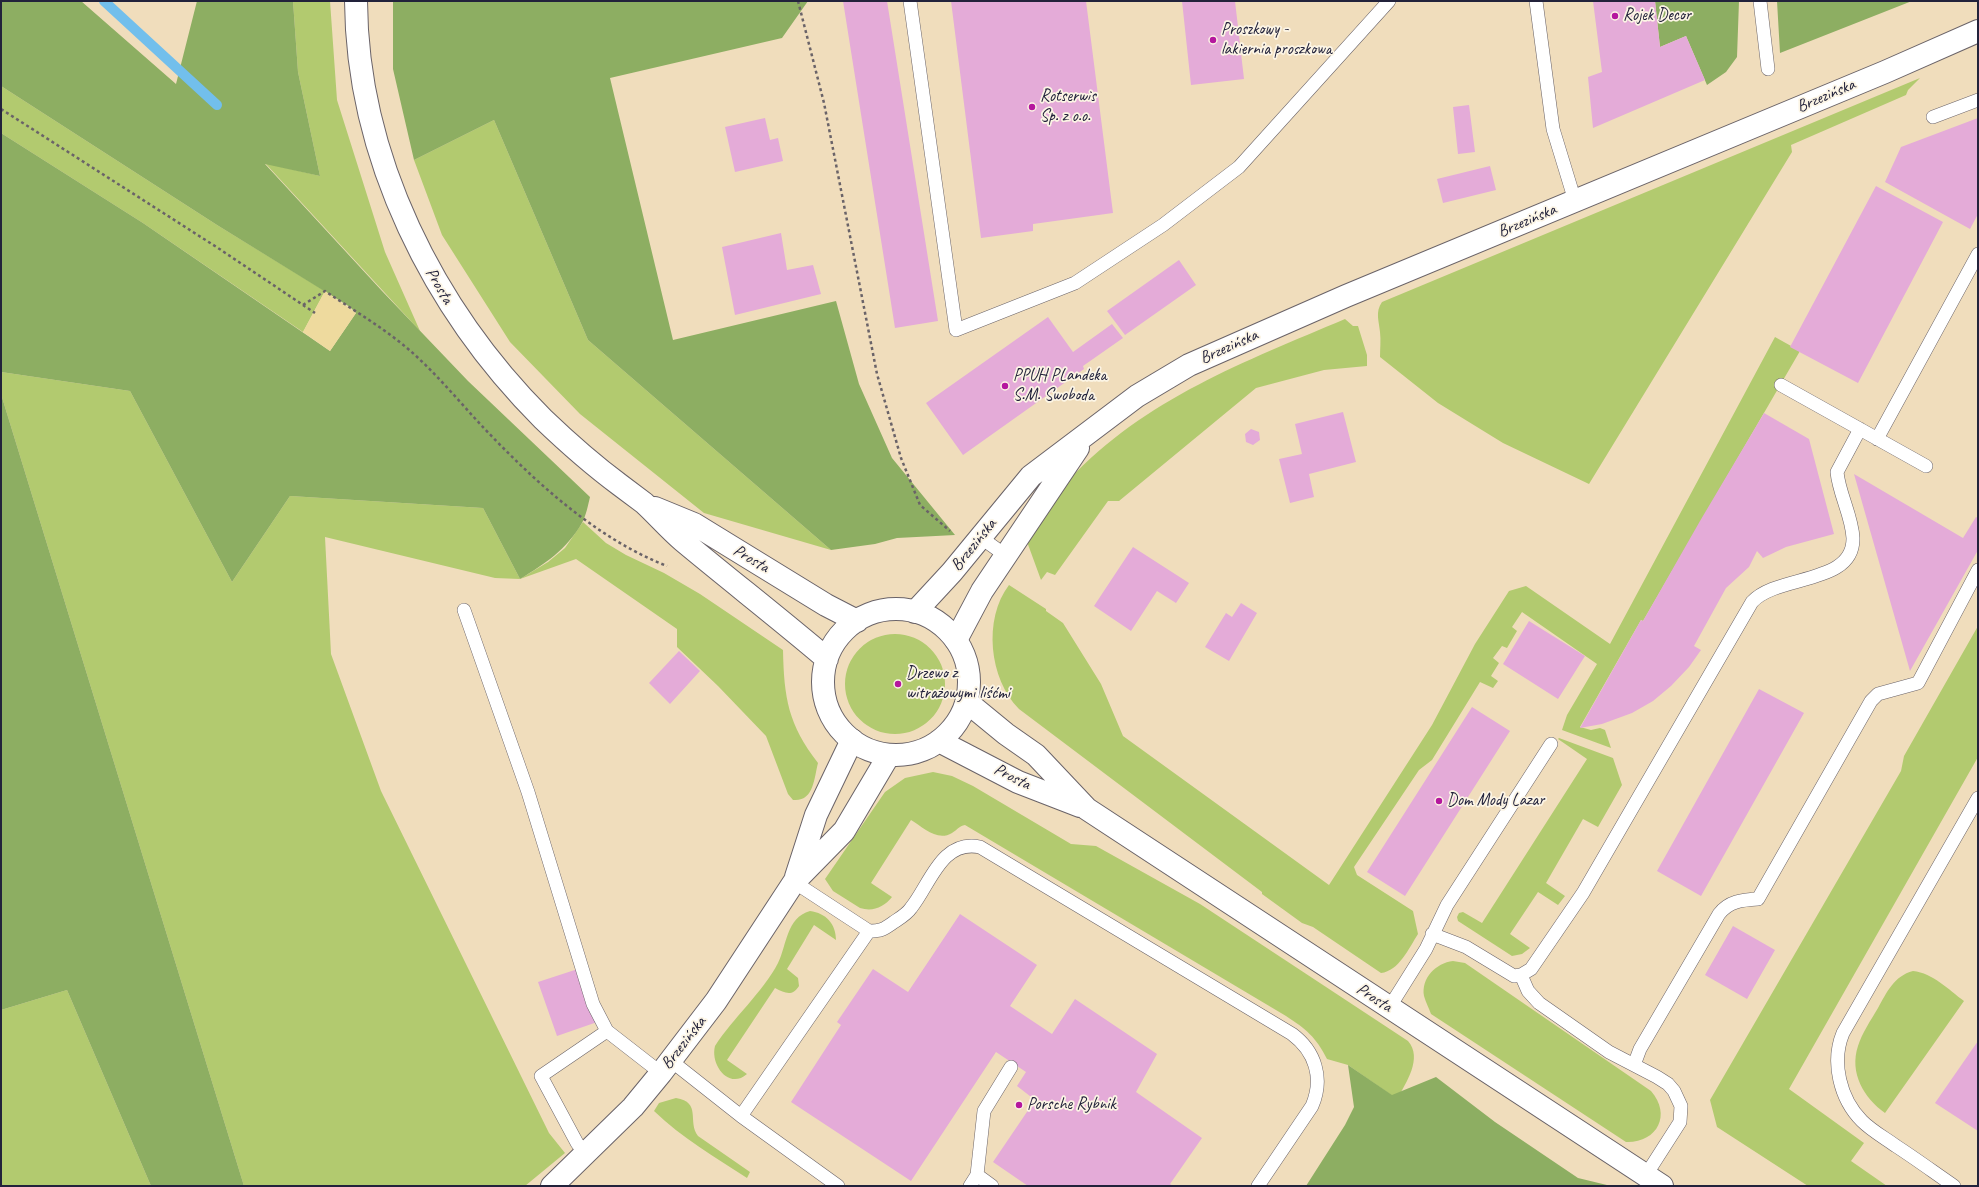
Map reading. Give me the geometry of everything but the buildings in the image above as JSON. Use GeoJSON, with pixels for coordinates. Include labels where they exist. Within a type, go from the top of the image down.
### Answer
{"type":"FeatureCollection","features":[{"type":"Feature","properties":{"kind":"main road","name":"Prosta"},"geometry":{"type":"LineString","coordinates":[[356,1],[358,37],[364,80],[380,149],[404,218],[445,297],[484,352],[526,401],[593,464],[643,503],[682,540],[827,659]]}},
{"type":"Feature","properties":{"kind":"main road","name":"Brzezińska"},"geometry":{"type":"LineString","coordinates":[[915,612],[952,572],[1031,476],[1138,396],[1171,375],[1206,357],[1978,31]]}},
{"type":"Feature","properties":{"kind":"main road","name":"Brzezińska"},"geometry":{"type":"LineString","coordinates":[[956,640],[982,591],[1005,555],[1089,433]]}},
{"type":"Feature","properties":{"kind":"main road","name":"Prosta"},"geometry":{"type":"LineString","coordinates":[[643,503],[694,524],[826,605],[857,621]]}},
{"type":"Feature","properties":{"kind":"main road"},"geometry":{"type":"LineString","coordinates":[[900,609],[915,612],[938,622],[956,640],[961,649],[968,670],[969,680],[966,702],[957,723],[939,741],[930,747],[911,754],[889,755],[877,752],[852,740],[836,722],[825,698],[824,685],[827,659],[836,641],[857,621],[870,614],[885,610],[900,609]]}},
{"type":"Feature","properties":{"kind":"main road","name":"Prosta"},"geometry":{"type":"LineString","coordinates":[[966,702],[1006,734],[1036,755],[1087,808],[1654,1181]]}},
{"type":"Feature","properties":{"kind":"main road","name":"Brzezińska"},"geometry":{"type":"LineString","coordinates":[[794,882],[816,815],[852,740]]}},
{"type":"Feature","properties":{"kind":"main road","name":"Prosta"},"geometry":{"type":"LineString","coordinates":[[939,741],[987,764],[1018,782],[1087,808]]}},
{"type":"Feature","properties":{"kind":"main road","name":"Brzezińska"},"geometry":{"type":"LineString","coordinates":[[552,1186],[633,1107],[666,1067],[716,1001],[794,882],[844,831],[889,755]]}},
{"type":"Feature","properties":{"kind":"lane"},"geometry":{"type":"LineString","coordinates":[[910,1],[956,330],[1075,283],[1163,225],[1239,167],[1389,1]]}},
{"type":"Feature","properties":{"kind":"lane"},"geometry":{"type":"LineString","coordinates":[[1536,1],[1553,130],[1575,201]]}},
{"type":"Feature","properties":{"kind":"lane"},"geometry":{"type":"LineString","coordinates":[[1760,1],[1768,69]]}},
{"type":"Feature","properties":{"kind":"lane"},"geometry":{"type":"LineString","coordinates":[[1933,117],[1978,100]]}},
{"type":"Feature","properties":{"kind":"lane"},"geometry":{"type":"LineString","coordinates":[[1877,439],[1978,254]]}},
{"type":"Feature","properties":{"kind":"lane"},"geometry":{"type":"LineString","coordinates":[[1781,385],[1926,466]]}},
{"type":"Feature","properties":{"kind":"lane"},"geometry":{"type":"LineString","coordinates":[[1432,934],[1466,947],[1514,976],[1521,975],[1531,968],[1583,893],[1752,602],[1766,591],[1831,571],[1841,565],[1848,557],[1853,537],[1837,472],[1860,429]]}},
{"type":"Feature","properties":{"kind":"lane"},"geometry":{"type":"LineString","coordinates":[[980,537],[1005,555]]}},
{"type":"Feature","properties":{"kind":"lane"},"geometry":{"type":"LineString","coordinates":[[1634,1065],[1648,1034],[1719,914],[1734,902],[1758,899],[1872,701],[1878,694],[1918,683],[1978,570]]}},
{"type":"Feature","properties":{"kind":"lane"},"geometry":{"type":"LineString","coordinates":[[464,610],[528,792],[593,1004],[607,1031],[666,1067],[741,1116],[838,1186]]}},
{"type":"Feature","properties":{"kind":"lane"},"geometry":{"type":"LineString","coordinates":[[1389,1008],[1417,964],[1447,905],[1550,744]]}},
{"type":"Feature","properties":{"kind":"lane"},"geometry":{"type":"LineString","coordinates":[[1954,1186],[1861,1121],[1846,1100],[1838,1073],[1838,1051],[1844,1034],[1978,798]]}},
{"type":"Feature","properties":{"kind":"lane"},"geometry":{"type":"LineString","coordinates":[[794,882],[869,931],[881,931],[911,909],[941,861],[951,852],[967,846],[980,847],[1292,1034],[1304,1044],[1313,1058],[1317,1072],[1317,1094],[1312,1106],[1258,1186]]}},
{"type":"Feature","properties":{"kind":"lane"},"geometry":{"type":"LineString","coordinates":[[741,1116],[869,931]]}},
{"type":"Feature","properties":{"kind":"lane"},"geometry":{"type":"LineString","coordinates":[[1521,975],[1528,991],[1539,1003],[1610,1052],[1668,1084],[1677,1096],[1681,1106],[1681,1118],[1654,1181]]}},
{"type":"Feature","properties":{"kind":"lane"},"geometry":{"type":"LineString","coordinates":[[585,1154],[577,1143],[541,1076],[607,1031]]}},
{"type":"Feature","properties":{"kind":"lane"},"geometry":{"type":"LineString","coordinates":[[992,1186],[974,1181],[984,1111],[1011,1068]]}},
{"type":"Feature","properties":{"kind":"path"},"geometry":{"type":"LineString","coordinates":[[798,1],[824,102],[879,382],[901,458],[920,505],[947,529]]}},
{"type":"Feature","properties":{"kind":"path"},"geometry":{"type":"LineString","coordinates":[[1,109],[218,248],[315,313]]}},
{"type":"Feature","properties":{"kind":"path"},"geometry":{"type":"LineString","coordinates":[[303,305],[325,291],[373,323],[408,348],[486,430],[537,480],[574,511],[643,557],[674,568]]}},
{"type":"Feature","properties":{"kind":"green space"},"geometry":{"type":"Polygon","coordinates":[[[1,1],[81,1],[176,84],[197,1],[293,1],[298,72],[320,176],[265,164],[382,291],[468,381],[590,497],[582,523],[570,541],[547,562],[520,579],[483,508],[290,496],[232,582],[130,391],[1,372],[1,133],[143,223],[330,351],[356,313],[350,307],[217,225],[1,86],[1,1]]]}},
{"type":"Feature","properties":{"kind":"green space"},"geometry":{"type":"Polygon","coordinates":[[[293,1],[330,1],[337,100],[385,252],[420,331],[265,163],[320,176],[298,72],[293,1]]]}},
{"type":"Feature","properties":{"kind":"green space"},"geometry":{"type":"Polygon","coordinates":[[[393,1],[808,1],[782,38],[610,78],[673,340],[836,301],[859,384],[892,458],[955,535],[897,538],[875,544],[831,550],[588,340],[494,120],[414,160],[393,69],[393,1]]]}},
{"type":"Feature","properties":{"kind":"green space"},"geometry":{"type":"Polygon","coordinates":[[[1655,1],[1739,1],[1737,57],[1726,72],[1707,85],[1686,36],[1660,47],[1655,1]]]}},
{"type":"Feature","properties":{"kind":"green space"},"geometry":{"type":"Polygon","coordinates":[[[1777,1],[1912,1],[1780,53],[1777,1]]]}},
{"type":"Feature","properties":{"kind":"green space"},"geometry":{"type":"Polygon","coordinates":[[[1920,78],[1908,90],[1906,95],[1791,145],[1792,152],[1589,484],[1503,443],[1438,403],[1380,357],[1378,313],[1382,302],[1920,78]]]}},
{"type":"Feature","properties":{"kind":"green space"},"geometry":{"type":"Polygon","coordinates":[[[1,86],[217,225],[325,291],[303,332],[143,223],[1,133],[1,86]]]}},
{"type":"Feature","properties":{"kind":"green space"},"geometry":{"type":"Polygon","coordinates":[[[494,120],[588,340],[831,550],[704,513],[580,414],[510,342],[442,235],[414,160],[494,120]]]}},
{"type":"Feature","properties":{"kind":"green space"},"geometry":{"type":"Polygon","coordinates":[[[1345,319],[1353,326],[1358,326],[1367,355],[1367,366],[1324,370],[1256,388],[1119,501],[1108,501],[1055,575],[1047,572],[1041,580],[1026,539],[1063,487],[1098,452],[1130,427],[1163,405],[1198,385],[1271,350],[1345,319]]]}},
{"type":"Feature","properties":{"kind":"green space"},"geometry":{"type":"Polygon","coordinates":[[[1775,337],[1800,351],[1643,621],[1641,620],[1580,727],[1591,730],[1600,728],[1605,730],[1611,748],[1562,730],[1567,715],[1597,664],[1522,612],[1512,627],[1517,631],[1507,648],[1502,646],[1493,658],[1499,663],[1491,676],[1498,681],[1493,688],[1480,682],[1432,760],[1419,770],[1354,867],[1357,875],[1413,911],[1418,934],[1403,958],[1393,968],[1387,971],[1381,973],[1313,927],[1302,923],[1262,894],[1262,892],[1019,709],[1001,682],[996,666],[993,648],[993,631],[995,614],[1009,585],[1046,609],[1046,611],[1063,623],[1101,684],[1123,736],[1329,885],[1432,725],[1475,644],[1509,591],[1526,586],[1610,644],[1775,337]]]}},
{"type":"Feature","properties":{"kind":"green space"},"geometry":{"type":"Polygon","coordinates":[[[1,372],[130,391],[232,582],[290,496],[483,508],[520,579],[495,578],[325,537],[331,654],[381,791],[549,1133],[565,1153],[525,1186],[244,1186],[1,394],[1,372]]]}},
{"type":"Feature","properties":{"kind":"green space"},"geometry":{"type":"Polygon","coordinates":[[[1,394],[244,1186],[151,1186],[67,990],[1,1010],[1,394]]]}},
{"type":"Feature","properties":{"kind":"green space"},"geometry":{"type":"Polygon","coordinates":[[[583,522],[606,543],[626,555],[664,573],[700,594],[783,650],[787,697],[794,723],[800,736],[818,763],[814,782],[809,793],[800,800],[793,800],[788,794],[766,736],[718,686],[677,647],[677,629],[576,559],[520,579],[548,562],[565,548],[583,522]]]}},
{"type":"Feature","properties":{"kind":"green space"},"geometry":{"type":"Polygon","coordinates":[[[1978,626],[1978,757],[1789,1089],[1864,1143],[1851,1161],[1887,1186],[1808,1186],[1717,1127],[1710,1100],[1901,771],[1904,756],[1978,626]]]}},
{"type":"Feature","properties":{"kind":"green space"},"geometry":{"type":"Polygon","coordinates":[[[895,634],[914,638],[931,648],[941,665],[945,684],[941,703],[931,720],[914,730],[895,734],[876,730],[859,720],[849,703],[845,684],[849,665],[859,648],[876,638],[895,634]]]}},
{"type":"Feature","properties":{"kind":"green space"},"geometry":{"type":"Polygon","coordinates":[[[1559,738],[1613,758],[1622,785],[1598,827],[1583,819],[1546,883],[1565,896],[1558,905],[1538,892],[1510,934],[1530,948],[1522,954],[1512,956],[1458,921],[1457,917],[1459,913],[1463,912],[1482,923],[1587,759],[1558,739],[1559,738]]]}},
{"type":"Feature","properties":{"kind":"green space"},"geometry":{"type":"Polygon","coordinates":[[[933,772],[952,776],[973,786],[1071,844],[1096,846],[1200,904],[1408,1041],[1414,1055],[1412,1070],[1397,1099],[1348,1065],[1327,1059],[1319,1045],[1310,1034],[1286,1016],[965,825],[952,833],[941,836],[930,832],[911,820],[871,883],[892,897],[878,908],[860,908],[833,891],[825,879],[885,792],[905,778],[933,772]]]}},
{"type":"Feature","properties":{"kind":"green space"},"geometry":{"type":"Polygon","coordinates":[[[810,911],[821,914],[829,920],[836,934],[836,940],[814,925],[787,969],[798,978],[799,986],[794,992],[791,993],[775,988],[727,1060],[747,1074],[740,1078],[734,1079],[728,1077],[722,1073],[715,1061],[715,1046],[730,1025],[772,974],[781,956],[788,933],[796,920],[810,911]]]}},
{"type":"Feature","properties":{"kind":"green space"},"geometry":{"type":"Polygon","coordinates":[[[1453,961],[1465,963],[1651,1091],[1657,1100],[1660,1109],[1658,1126],[1653,1133],[1646,1138],[1637,1141],[1626,1142],[1431,1014],[1424,996],[1427,978],[1436,968],[1447,962],[1453,961]]]}},
{"type":"Feature","properties":{"kind":"green space"},"geometry":{"type":"Polygon","coordinates":[[[1913,971],[1920,972],[1934,978],[1964,1001],[1885,1113],[1877,1107],[1860,1084],[1855,1066],[1856,1056],[1862,1036],[1892,985],[1906,973],[1913,971]]]}},
{"type":"Feature","properties":{"kind":"green space"},"geometry":{"type":"Polygon","coordinates":[[[67,990],[151,1186],[1,1186],[1,1010],[67,990]]]}},
{"type":"Feature","properties":{"kind":"green space"},"geometry":{"type":"Polygon","coordinates":[[[1348,1065],[1392,1095],[1436,1077],[1495,1122],[1578,1178],[1611,1186],[1306,1186],[1345,1125],[1354,1107],[1348,1065]]]}},
{"type":"Feature","properties":{"kind":"green space"},"geometry":{"type":"Polygon","coordinates":[[[676,1098],[684,1100],[689,1104],[693,1113],[695,1131],[698,1136],[750,1172],[747,1178],[687,1139],[654,1111],[659,1103],[676,1098]]]}},
{"type":"Feature","properties":{"kind":"sand"},"geometry":{"type":"Polygon","coordinates":[[[325,291],[356,313],[330,351],[303,332],[325,291]]]}},
{"type":"Feature","properties":{"kind":"waterway"},"geometry":{"type":"LineString","coordinates":[[104,1],[217,105]]}},
{"type":"Feature","properties":{"kind":"place","name":"Rojek Decor"},"geometry":{"type":"Point","coordinates":[1615,16]}},
{"type":"Feature","properties":{"kind":"place","name":"Proszkowy - lakiernia proszkowa"},"geometry":{"type":"Point","coordinates":[1213,40]}},
{"type":"Feature","properties":{"kind":"place","name":"Rotserwis Sp. z o.o."},"geometry":{"type":"Point","coordinates":[1032,107]}},
{"type":"Feature","properties":{"kind":"place","name":"PPUH PLandeka S.M. Swoboda"},"geometry":{"type":"Point","coordinates":[1005,386]}},
{"type":"Feature","properties":{"kind":"place","name":"Drzewo z witrażowymi liśćmi"},"geometry":{"type":"Point","coordinates":[898,684]}},
{"type":"Feature","properties":{"kind":"place","name":"Dom Mody Lazar"},"geometry":{"type":"Point","coordinates":[1439,801]}},
{"type":"Feature","properties":{"kind":"place","name":"Porsche Rybnik"},"geometry":{"type":"Point","coordinates":[1019,1105]}}]}
